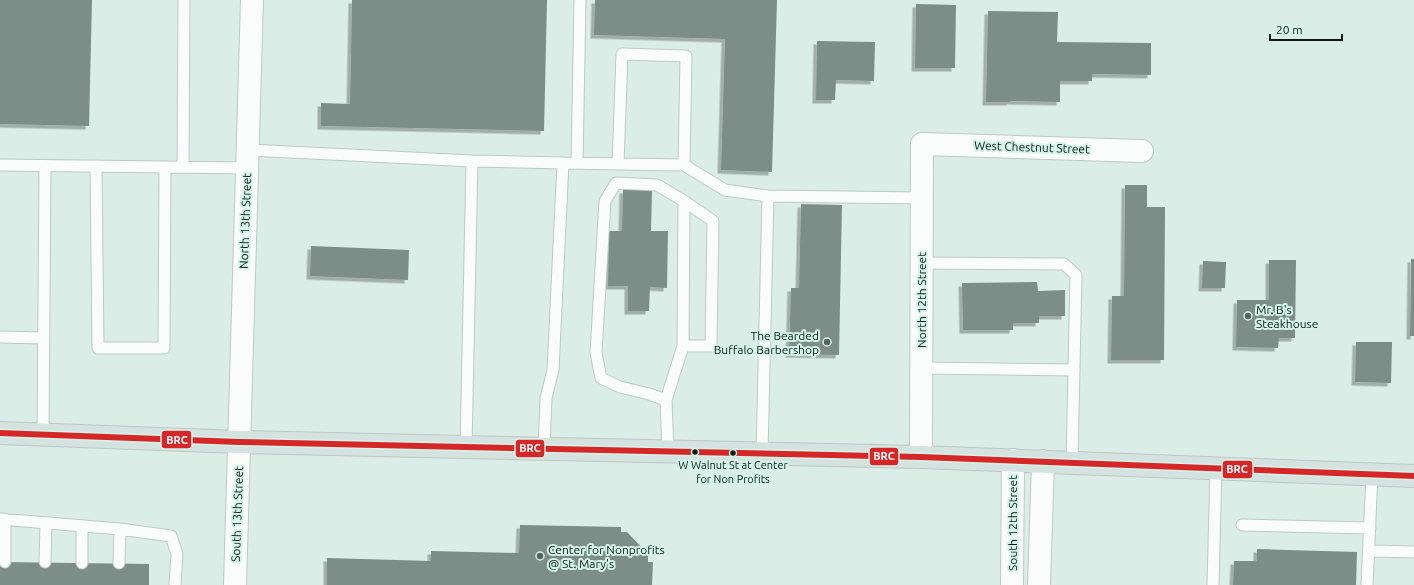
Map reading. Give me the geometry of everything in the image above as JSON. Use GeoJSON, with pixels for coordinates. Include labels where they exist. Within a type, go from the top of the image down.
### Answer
{"type":"FeatureCollection","features":[{"type":"Feature","properties":{"kind":"main road"},"geometry":{"type":"LineString","coordinates":[[0,433],[239,442],[921,456],[1414,476]]}},
{"type":"Feature","properties":{"kind":"street","name":"North 13th Street"},"geometry":{"type":"LineString","coordinates":[[239,442],[252,0]]}},
{"type":"Feature","properties":{"kind":"street","name":"West Chestnut Street"},"geometry":{"type":"LineString","coordinates":[[922,144],[1142,151]]}},
{"type":"Feature","properties":{"kind":"street","name":"North 12th Street"},"geometry":{"type":"LineString","coordinates":[[921,456],[922,144]]}},
{"type":"Feature","properties":{"kind":"street","name":"South 13th Street"},"geometry":{"type":"LineString","coordinates":[[236,585],[239,442]]}},
{"type":"Feature","properties":{"kind":"street","name":"South 12th Street"},"geometry":{"type":"LineString","coordinates":[[1012,585],[1013,460]]}},
{"type":"Feature","properties":{"kind":"street"},"geometry":{"type":"LineString","coordinates":[[1039,585],[1043,461]]}},
{"type":"Feature","properties":{"kind":"lane"},"geometry":{"type":"LineString","coordinates":[[183,167],[184,0]]}},
{"type":"Feature","properties":{"kind":"lane"},"geometry":{"type":"LineString","coordinates":[[577,163],[580,0]]}},
{"type":"Feature","properties":{"kind":"lane"},"geometry":{"type":"LineString","coordinates":[[618,164],[622,54],[686,56],[684,165]]}},
{"type":"Feature","properties":{"kind":"lane"},"geometry":{"type":"LineString","coordinates":[[0,165],[183,167],[247,159],[684,165],[725,190],[768,196],[922,198]]}},
{"type":"Feature","properties":{"kind":"lane"},"geometry":{"type":"LineString","coordinates":[[466,447],[472,161]]}},
{"type":"Feature","properties":{"kind":"lane"},"geometry":{"type":"LineString","coordinates":[[544,448],[546,398],[554,370],[563,163]]}},
{"type":"Feature","properties":{"kind":"lane"},"geometry":{"type":"LineString","coordinates":[[43,434],[45,166]]}},
{"type":"Feature","properties":{"kind":"lane"},"geometry":{"type":"LineString","coordinates":[[96,166],[98,348],[164,348],[165,167]]}},
{"type":"Feature","properties":{"kind":"lane"},"geometry":{"type":"LineString","coordinates":[[666,400],[620,387],[601,378],[596,353],[605,201],[616,183],[657,185],[713,221],[711,346],[683,346]]}},
{"type":"Feature","properties":{"kind":"lane"},"geometry":{"type":"LineString","coordinates":[[762,453],[768,196]]}},
{"type":"Feature","properties":{"kind":"lane"},"geometry":{"type":"LineString","coordinates":[[668,452],[666,400],[683,346],[684,201]]}},
{"type":"Feature","properties":{"kind":"lane"},"geometry":{"type":"LineString","coordinates":[[922,263],[1064,264],[1076,275],[1072,462]]}},
{"type":"Feature","properties":{"kind":"lane"},"geometry":{"type":"LineString","coordinates":[[0,337],[44,338]]}},
{"type":"Feature","properties":{"kind":"lane"},"geometry":{"type":"LineString","coordinates":[[921,368],[1074,370]]}},
{"type":"Feature","properties":{"kind":"lane"},"geometry":{"type":"LineString","coordinates":[[1213,585],[1216,468]]}},
{"type":"Feature","properties":{"kind":"lane"},"geometry":{"type":"LineString","coordinates":[[1367,585],[1372,474]]}},
{"type":"Feature","properties":{"kind":"lane"},"geometry":{"type":"LineString","coordinates":[[5,562],[3,519],[120,529],[171,536],[177,554],[175,585]]}},
{"type":"Feature","properties":{"kind":"lane"},"geometry":{"type":"LineString","coordinates":[[45,562],[46,523]]}},
{"type":"Feature","properties":{"kind":"lane"},"geometry":{"type":"LineString","coordinates":[[1242,524],[1370,528]]}},
{"type":"Feature","properties":{"kind":"lane"},"geometry":{"type":"LineString","coordinates":[[82,526],[82,562]]}},
{"type":"Feature","properties":{"kind":"lane"},"geometry":{"type":"LineString","coordinates":[[119,563],[120,529]]}},
{"type":"Feature","properties":{"kind":"lane"},"geometry":{"type":"LineString","coordinates":[[1369,550],[1414,552]]}},
{"type":"Feature","properties":{"kind":"building"},"geometry":{"type":"Polygon","coordinates":[[[0,0],[92,0],[89,126],[0,124],[0,0]]]}},
{"type":"Feature","properties":{"kind":"building"},"geometry":{"type":"Polygon","coordinates":[[[352,0],[547,0],[544,131],[321,126],[321,103],[350,104],[352,0]]]}},
{"type":"Feature","properties":{"kind":"building"},"geometry":{"type":"Polygon","coordinates":[[[595,0],[777,0],[772,172],[721,170],[725,39],[594,35],[595,0]]]}},
{"type":"Feature","properties":{"kind":"building"},"geometry":{"type":"Polygon","coordinates":[[[916,4],[956,5],[955,68],[915,68],[916,4]]]}},
{"type":"Feature","properties":{"kind":"building"},"geometry":{"type":"Polygon","coordinates":[[[988,11],[1058,12],[1057,42],[1151,43],[1151,75],[1092,74],[1092,81],[1060,81],[1060,102],[986,102],[988,11]]]}},
{"type":"Feature","properties":{"kind":"building"},"geometry":{"type":"Polygon","coordinates":[[[817,41],[875,42],[874,81],[836,80],[835,100],[816,100],[817,41]]]}},
{"type":"Feature","properties":{"kind":"building"},"geometry":{"type":"Polygon","coordinates":[[[1125,185],[1147,185],[1147,207],[1165,207],[1164,360],[1111,360],[1112,296],[1124,296],[1125,185]]]}},
{"type":"Feature","properties":{"kind":"building"},"geometry":{"type":"Polygon","coordinates":[[[623,190],[652,190],[651,231],[668,231],[667,288],[650,287],[649,311],[628,311],[628,286],[608,286],[609,231],[622,231],[623,190]]]}},
{"type":"Feature","properties":{"kind":"building"},"geometry":{"type":"Polygon","coordinates":[[[801,204],[842,205],[839,355],[789,354],[791,288],[799,288],[801,204]]]}},
{"type":"Feature","properties":{"kind":"building"},"geometry":{"type":"Polygon","coordinates":[[[311,246],[409,250],[408,280],[310,276],[311,246]]]}},
{"type":"Feature","properties":{"kind":"building"},"geometry":{"type":"Polygon","coordinates":[[[1411,259],[1414,259],[1414,336],[1410,336],[1411,259]]]}},
{"type":"Feature","properties":{"kind":"building"},"geometry":{"type":"Polygon","coordinates":[[[1269,260],[1296,260],[1295,338],[1279,338],[1278,348],[1236,347],[1237,300],[1269,300],[1269,260]]]}},
{"type":"Feature","properties":{"kind":"building"},"geometry":{"type":"Polygon","coordinates":[[[1203,261],[1226,262],[1225,288],[1202,288],[1203,261]]]}},
{"type":"Feature","properties":{"kind":"building"},"geometry":{"type":"Polygon","coordinates":[[[1037,282],[1038,291],[1065,290],[1065,316],[1039,316],[1039,323],[1013,323],[1013,330],[963,330],[962,283],[1037,282]]]}},
{"type":"Feature","properties":{"kind":"building"},"geometry":{"type":"Polygon","coordinates":[[[1356,342],[1392,342],[1391,383],[1355,382],[1356,342]]]}},
{"type":"Feature","properties":{"kind":"building","name":"Center for Nonprofits @ St. Mary's"},"geometry":{"type":"Polygon","coordinates":[[[520,525],[621,527],[621,532],[627,532],[648,554],[648,562],[653,562],[652,585],[327,585],[327,558],[431,561],[431,551],[519,553],[520,525]]]}},
{"type":"Feature","properties":{"kind":"building"},"geometry":{"type":"Polygon","coordinates":[[[1257,549],[1357,552],[1356,585],[1233,585],[1234,561],[1257,561],[1257,549]]]}},
{"type":"Feature","properties":{"kind":"building"},"geometry":{"type":"Polygon","coordinates":[[[0,562],[149,564],[149,585],[0,585],[0,562]]]}},
{"type":"Feature","properties":{"kind":"transit line","name":"BRC"},"geometry":{"type":"LineString","coordinates":[[0,433],[239,442],[921,457],[1414,476]]}},
{"type":"Feature","properties":{"kind":"place","name":"Mr. B's Steakhouse"},"geometry":{"type":"Point","coordinates":[1248,316]}},
{"type":"Feature","properties":{"kind":"place","name":"The Bearded Buffalo Barbershop"},"geometry":{"type":"Point","coordinates":[827,342]}},
{"type":"Feature","properties":{"kind":"place","name":"W Walnut St at Center for Non Profits"},"geometry":{"type":"Point","coordinates":[733,453]}},
{"type":"Feature","properties":{"kind":"place","name":"Center for Nonprofits @ St. Mary's"},"geometry":{"type":"Point","coordinates":[540,556]}}]}
